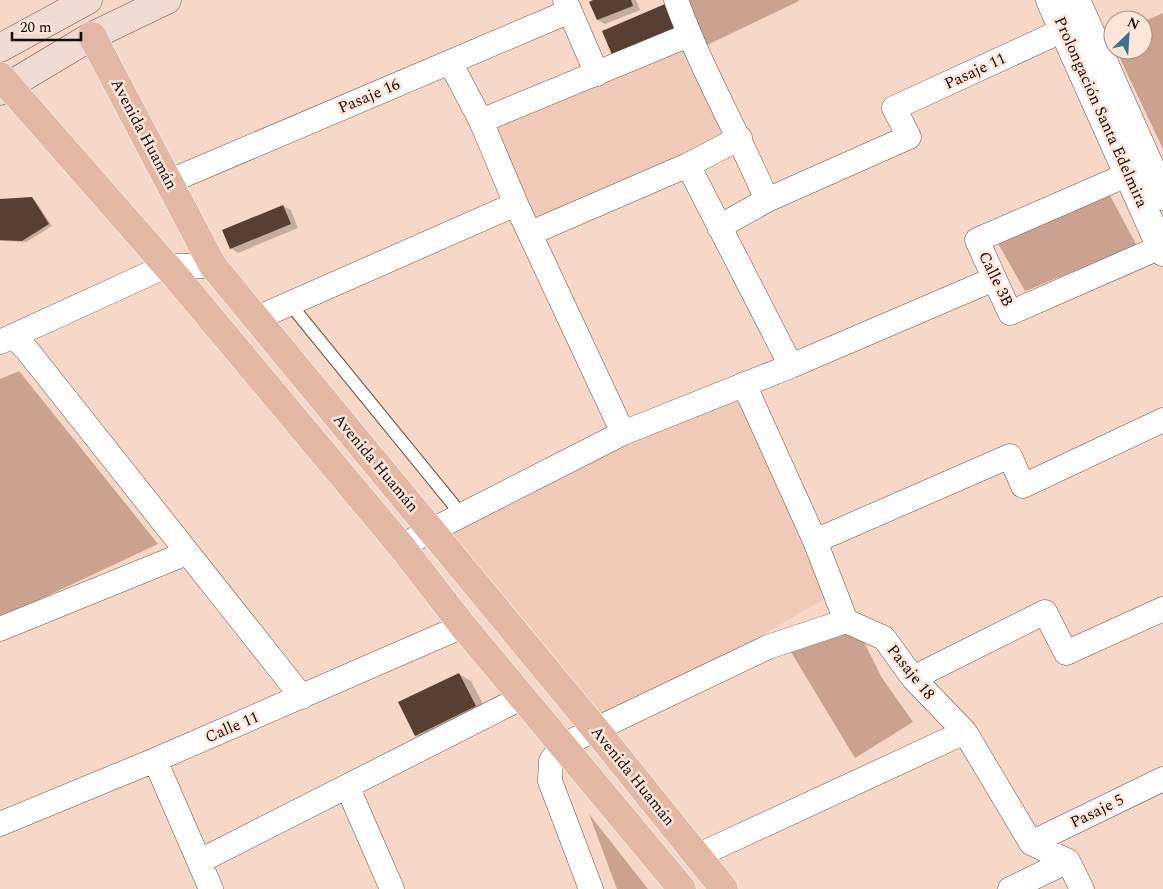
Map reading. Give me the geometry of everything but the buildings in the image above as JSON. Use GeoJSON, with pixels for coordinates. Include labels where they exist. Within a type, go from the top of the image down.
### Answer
{"type":"FeatureCollection","features":[{"type":"Feature","properties":{"kind":"main road"},"geometry":{"type":"LineString","coordinates":[[2,84],[92,36],[167,0]]}},
{"type":"Feature","properties":{"kind":"main road"},"geometry":{"type":"LineString","coordinates":[[0,48],[84,2]]}},
{"type":"Feature","properties":{"kind":"main road","name":"Avenida Huamán"},"geometry":{"type":"LineString","coordinates":[[84,2],[92,36],[213,266],[596,730],[724,889]]}},
{"type":"Feature","properties":{"kind":"main road","name":"Avenida Huamán"},"geometry":{"type":"LineString","coordinates":[[2,84],[166,266],[401,546],[464,626],[682,889]]}},
{"type":"Feature","properties":{"kind":"street"},"geometry":{"type":"LineString","coordinates":[[676,0],[689,35],[740,138],[767,200],[719,227]]}},
{"type":"Feature","properties":{"kind":"street","name":"Prolongación Santa Edelmira"},"geometry":{"type":"LineString","coordinates":[[1050,0],[1075,17],[1139,170],[1162,248]]}},
{"type":"Feature","properties":{"kind":"street"},"geometry":{"type":"LineString","coordinates":[[567,5],[597,74]]}},
{"type":"Feature","properties":{"kind":"street","name":"Pasaje 16"},"geometry":{"type":"LineString","coordinates":[[168,182],[450,62],[567,5]]}},
{"type":"Feature","properties":{"kind":"street","name":"Pasaje 11"},"geometry":{"type":"LineString","coordinates":[[767,200],[909,137],[894,108],[1075,17]]}},
{"type":"Feature","properties":{"kind":"street"},"geometry":{"type":"LineString","coordinates":[[481,121],[689,35]]}},
{"type":"Feature","properties":{"kind":"street"},"geometry":{"type":"LineString","coordinates":[[450,62],[481,121],[516,204],[623,433]]}},
{"type":"Feature","properties":{"kind":"street"},"geometry":{"type":"LineString","coordinates":[[531,233],[688,165],[740,138]]}},
{"type":"Feature","properties":{"kind":"street"},"geometry":{"type":"LineString","coordinates":[[688,165],[791,366]]}},
{"type":"Feature","properties":{"kind":"street","name":"Prolongación Santa Edelmira"},"geometry":{"type":"LineString","coordinates":[[1139,170],[1163,196]]}},
{"type":"Feature","properties":{"kind":"street","name":"Calle 3B"},"geometry":{"type":"LineString","coordinates":[[1139,170],[977,240],[1010,313],[1162,248]]}},
{"type":"Feature","properties":{"kind":"street"},"geometry":{"type":"LineString","coordinates":[[255,319],[516,204]]}},
{"type":"Feature","properties":{"kind":"street"},"geometry":{"type":"LineString","coordinates":[[6,339],[166,266],[213,266]]}},
{"type":"Feature","properties":{"kind":"street"},"geometry":{"type":"LineString","coordinates":[[401,546],[430,529],[623,433],[791,366],[994,279]]}},
{"type":"Feature","properties":{"kind":"street"},"geometry":{"type":"LineString","coordinates":[[6,339],[26,350],[302,697]]}},
{"type":"Feature","properties":{"kind":"street"},"geometry":{"type":"LineString","coordinates":[[591,889],[550,781],[551,760],[563,745],[768,647],[846,621],[815,541],[744,384]]}},
{"type":"Feature","properties":{"kind":"street"},"geometry":{"type":"LineString","coordinates":[[815,541],[1010,456],[1023,486],[1163,420]]}},
{"type":"Feature","properties":{"kind":"street"},"geometry":{"type":"LineString","coordinates":[[0,629],[186,553]]}},
{"type":"Feature","properties":{"kind":"street"},"geometry":{"type":"LineString","coordinates":[[913,678],[1045,612],[1066,652],[1163,609]]}},
{"type":"Feature","properties":{"kind":"street","name":"Pasaje 18"},"geometry":{"type":"LineString","coordinates":[[846,621],[884,638],[913,678],[965,732],[1030,843]]}},
{"type":"Feature","properties":{"kind":"street","name":"Calle 11"},"geometry":{"type":"LineString","coordinates":[[0,824],[155,760],[464,626]]}},
{"type":"Feature","properties":{"kind":"street"},"geometry":{"type":"LineString","coordinates":[[200,861],[348,788],[524,697]]}},
{"type":"Feature","properties":{"kind":"street"},"geometry":{"type":"LineString","coordinates":[[697,856],[965,732]]}},
{"type":"Feature","properties":{"kind":"street"},"geometry":{"type":"LineString","coordinates":[[155,760],[211,889]]}},
{"type":"Feature","properties":{"kind":"street","name":"Pasaje 5"},"geometry":{"type":"LineString","coordinates":[[1030,843],[1163,779]]}},
{"type":"Feature","properties":{"kind":"street"},"geometry":{"type":"LineString","coordinates":[[348,788],[392,889]]}},
{"type":"Feature","properties":{"kind":"street"},"geometry":{"type":"LineString","coordinates":[[1030,843],[1068,861],[1082,889]]}},
{"type":"Feature","properties":{"kind":"street"},"geometry":{"type":"LineString","coordinates":[[1010,889],[1068,861]]}},
{"type":"Feature","properties":{"kind":"lane"},"geometry":{"type":"LineString","coordinates":[[290,304],[461,514]]}},
{"type":"Feature","properties":{"kind":"shaded area"},"geometry":{"type":"Polygon","coordinates":[[[686,0],[798,0],[799,1],[705,46],[686,0]]]}},
{"type":"Feature","properties":{"kind":"shaded area"},"geometry":{"type":"Polygon","coordinates":[[[1163,13],[1163,149],[1121,60],[1153,60],[1153,18],[1163,13]]]}},
{"type":"Feature","properties":{"kind":"shaded area"},"geometry":{"type":"Polygon","coordinates":[[[685,46],[727,138],[532,225],[496,127],[685,46]]]}},
{"type":"Feature","properties":{"kind":"shaded area"},"geometry":{"type":"Polygon","coordinates":[[[1107,190],[1137,246],[1025,291],[995,238],[1107,190]]]}},
{"type":"Feature","properties":{"kind":"shaded area"},"geometry":{"type":"Polygon","coordinates":[[[19,371],[158,544],[0,618],[0,379],[19,371]]]}},
{"type":"Feature","properties":{"kind":"shaded area"},"geometry":{"type":"Polygon","coordinates":[[[744,400],[826,598],[699,672],[601,716],[447,531],[623,433],[744,400]]]}},
{"type":"Feature","properties":{"kind":"shaded area"},"geometry":{"type":"Polygon","coordinates":[[[843,631],[864,642],[882,678],[913,722],[855,758],[788,647],[843,631]]]}},
{"type":"Feature","properties":{"kind":"shaded area"},"geometry":{"type":"Polygon","coordinates":[[[589,814],[648,889],[617,889],[589,814]]]}}]}
